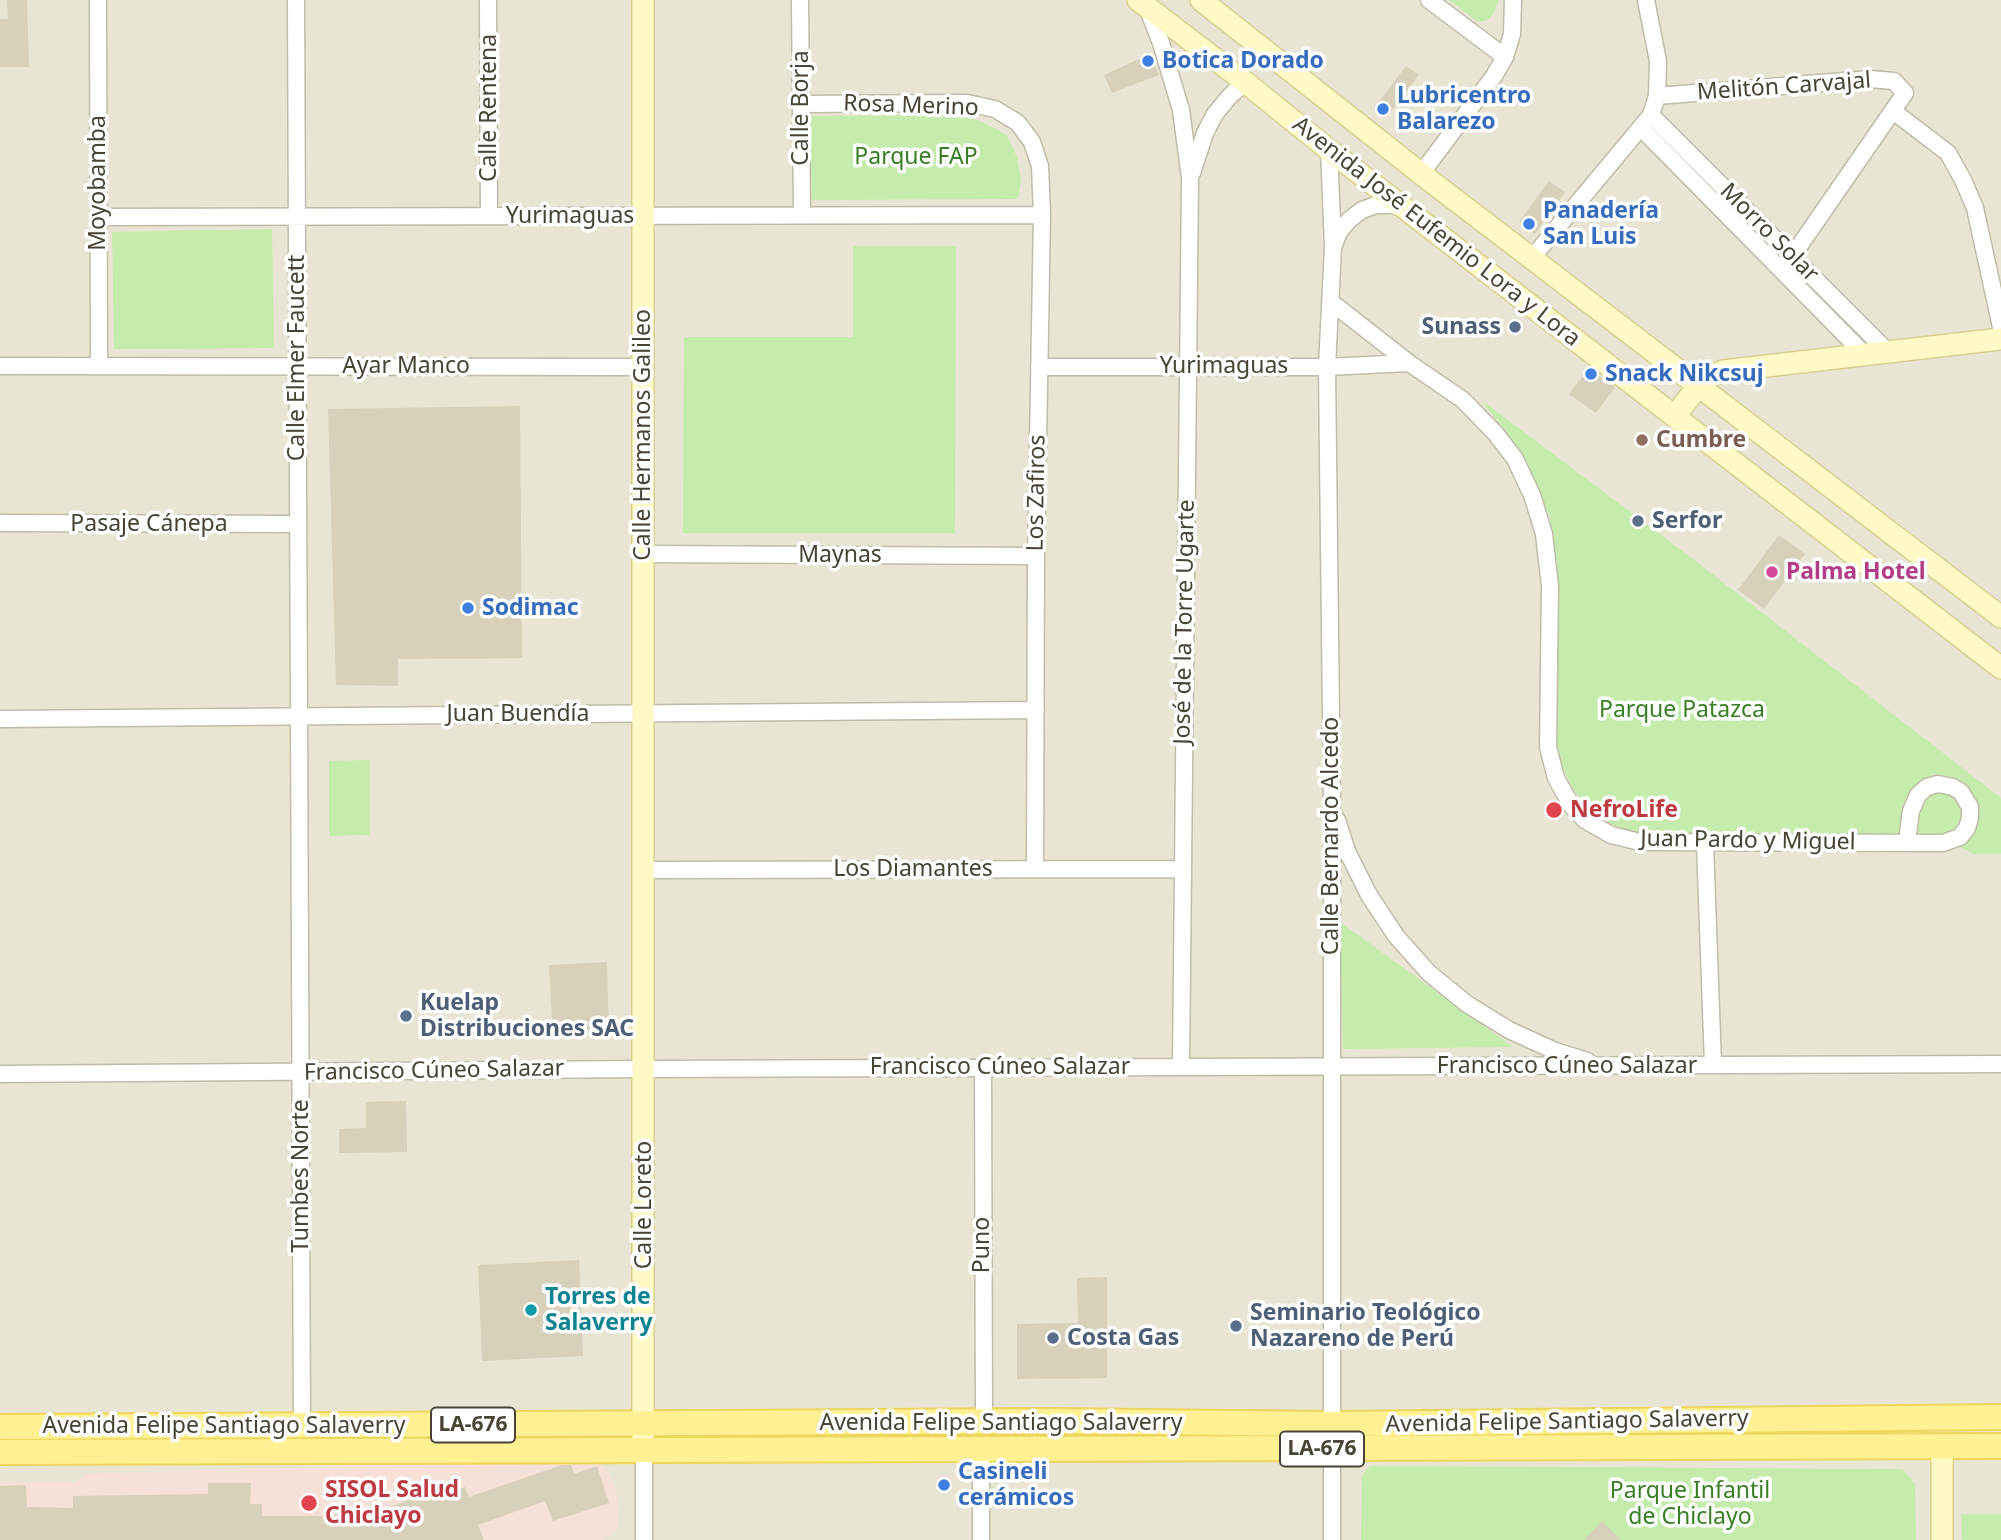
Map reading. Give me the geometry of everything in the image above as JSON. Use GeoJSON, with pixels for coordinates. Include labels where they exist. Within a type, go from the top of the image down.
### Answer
{"type":"FeatureCollection","features":[{"type":"Feature","properties":{"kind":"main road","name":"Calle Hermanos Galileo"},"geometry":{"type":"LineString","coordinates":[[643,0],[643,870]]}},
{"type":"Feature","properties":{"kind":"main road","name":"Avenida José Eufemio Lora y Lora"},"geometry":{"type":"LineString","coordinates":[[1201,0],[1531,259],[2001,617]]}},
{"type":"Feature","properties":{"kind":"main road","name":"Avenida José Eufemio Lora y Lora"},"geometry":{"type":"LineString","coordinates":[[1143,4],[2001,668]]}},
{"type":"Feature","properties":{"kind":"main road"},"geometry":{"type":"LineString","coordinates":[[1675,416],[1699,385],[1710,376],[1723,371],[2001,339]]}},
{"type":"Feature","properties":{"kind":"main road","name":"Calle Loreto"},"geometry":{"type":"LineString","coordinates":[[643,870],[644,1449]]}},
{"type":"Feature","properties":{"kind":"main road","name":"Avenida Felipe Santiago Salaverry"},"geometry":{"type":"LineString","coordinates":[[0,1427],[1333,1424],[2001,1417]]}},
{"type":"Feature","properties":{"kind":"main road"},"geometry":{"type":"LineString","coordinates":[[1942,1446],[1942,1540]]}},
{"type":"Feature","properties":{"kind":"main road","name":"Avenida Felipe Santiago Salaverry"},"geometry":{"type":"LineString","coordinates":[[0,1452],[2001,1446]]}},
{"type":"Feature","properties":{"kind":"street","name":"Moyobamba"},"geometry":{"type":"LineString","coordinates":[[98,0],[99,366]]}},
{"type":"Feature","properties":{"kind":"street","name":"Calle Elmer Faucett"},"geometry":{"type":"LineString","coordinates":[[296,0],[298,716]]}},
{"type":"Feature","properties":{"kind":"street","name":"Calle Rentena"},"geometry":{"type":"LineString","coordinates":[[488,0],[489,216]]}},
{"type":"Feature","properties":{"kind":"street","name":"Calle Borja"},"geometry":{"type":"LineString","coordinates":[[800,0],[802,215]]}},
{"type":"Feature","properties":{"kind":"street"},"geometry":{"type":"LineString","coordinates":[[1429,0],[1505,57]]}},
{"type":"Feature","properties":{"kind":"street"},"geometry":{"type":"LineString","coordinates":[[1421,174],[1494,76],[1505,57],[1512,34],[1513,0]]}},
{"type":"Feature","properties":{"kind":"street"},"geometry":{"type":"LineString","coordinates":[[1531,259],[1646,121],[1657,96],[1658,61],[1646,0]]}},
{"type":"Feature","properties":{"kind":"street","name":"José de la Torre Ugarte"},"geometry":{"type":"LineString","coordinates":[[1143,4],[1161,43],[1181,110],[1190,178],[1181,1066]]}},
{"type":"Feature","properties":{"kind":"street","name":"Melitón Carvajal"},"geometry":{"type":"LineString","coordinates":[[1657,96],[1870,79],[1894,81],[1905,93],[1893,111],[1948,153],[1963,180],[1975,208],[2001,327]]}},
{"type":"Feature","properties":{"kind":"street","name":"José de la Torre Ugarte"},"geometry":{"type":"LineString","coordinates":[[1190,178],[1215,114],[1245,82]]}},
{"type":"Feature","properties":{"kind":"street","name":"Rosa Merino"},"geometry":{"type":"LineString","coordinates":[[800,104],[967,103],[995,109],[1018,123]]}},
{"type":"Feature","properties":{"kind":"street"},"geometry":{"type":"LineString","coordinates":[[1782,271],[1893,111]]}},
{"type":"Feature","properties":{"kind":"street","name":"Morro Solar"},"geometry":{"type":"LineString","coordinates":[[1646,121],[1792,256],[1887,351]]}},
{"type":"Feature","properties":{"kind":"street","name":"Morro Solar"},"geometry":{"type":"LineString","coordinates":[[1646,121],[1782,271],[1864,354]]}},
{"type":"Feature","properties":{"kind":"street","name":"Los Zafiros"},"geometry":{"type":"LineString","coordinates":[[1018,123],[1032,142],[1040,166],[1042,215],[1036,556],[1035,869]]}},
{"type":"Feature","properties":{"kind":"street","name":"Calle Bernardo Alcedo"},"geometry":{"type":"LineString","coordinates":[[1329,150],[1333,247],[1327,367],[1332,804],[1332,1540]]}},
{"type":"Feature","properties":{"kind":"street"},"geometry":{"type":"LineString","coordinates":[[1333,247],[1339,232],[1362,210],[1384,205],[1407,210]]}},
{"type":"Feature","properties":{"kind":"street","name":"Yurimaguas"},"geometry":{"type":"LineString","coordinates":[[98,217],[1042,215]]}},
{"type":"Feature","properties":{"kind":"street","name":"Juan Pardo y Miguel"},"geometry":{"type":"LineString","coordinates":[[1331,302],[1409,363],[1463,400],[1496,434],[1515,459],[1532,495],[1544,534],[1550,586],[1548,747],[1556,778],[1571,805],[1585,820],[1611,835],[1640,842],[1943,843],[1960,836],[1967,828],[1970,807],[1961,792],[1938,784],[1919,795],[1911,811],[1907,841]]}},
{"type":"Feature","properties":{"kind":"street","name":"Yurimaguas"},"geometry":{"type":"LineString","coordinates":[[1039,367],[1327,367],[1409,363]]}},
{"type":"Feature","properties":{"kind":"street","name":"Ayar Manco"},"geometry":{"type":"LineString","coordinates":[[0,366],[643,367]]}},
{"type":"Feature","properties":{"kind":"street","name":"Pasaje Cánepa"},"geometry":{"type":"LineString","coordinates":[[0,523],[298,524]]}},
{"type":"Feature","properties":{"kind":"street","name":"Maynas"},"geometry":{"type":"LineString","coordinates":[[643,554],[1036,556]]}},
{"type":"Feature","properties":{"kind":"street","name":"Juan Buendía"},"geometry":{"type":"LineString","coordinates":[[0,719],[1036,710]]}},
{"type":"Feature","properties":{"kind":"street","name":"Tumbes Norte"},"geometry":{"type":"LineString","coordinates":[[298,716],[302,1426]]}},
{"type":"Feature","properties":{"kind":"street"},"geometry":{"type":"LineString","coordinates":[[1332,804],[1347,851],[1369,895],[1396,936],[1429,973],[1467,1004],[1509,1030],[1555,1051],[1602,1066]]}},
{"type":"Feature","properties":{"kind":"street"},"geometry":{"type":"LineString","coordinates":[[1705,844],[1713,1065]]}},
{"type":"Feature","properties":{"kind":"street","name":"Los Diamantes"},"geometry":{"type":"LineString","coordinates":[[643,870],[1183,869]]}},
{"type":"Feature","properties":{"kind":"street","name":"Francisco Cúneo Salazar"},"geometry":{"type":"LineString","coordinates":[[0,1074],[2001,1064]]}},
{"type":"Feature","properties":{"kind":"street","name":"Puno"},"geometry":{"type":"LineString","coordinates":[[983,1068],[984,1423]]}},
{"type":"Feature","properties":{"kind":"street","name":"Calle Loreto"},"geometry":{"type":"LineString","coordinates":[[644,1449],[644,1540]]}},
{"type":"Feature","properties":{"kind":"street"},"geometry":{"type":"LineString","coordinates":[[981,1450],[981,1540]]}},
{"type":"Feature","properties":{"kind":"shaded area"},"geometry":{"type":"Polygon","coordinates":[[[0,0],[2001,0],[2001,1540],[0,1540],[0,0]]]}},
{"type":"Feature","properties":{"kind":"shaded area","name":"SISOL Salud Chiclayo"},"geometry":{"type":"Polygon","coordinates":[[[588,1458],[600,1463],[609,1473],[617,1494],[618,1526],[611,1535],[602,1540],[0,1540],[0,1482],[75,1482],[87,1474],[588,1458]]]}},
{"type":"Feature","properties":{"kind":"green space"},"geometry":{"type":"Polygon","coordinates":[[[1449,0],[1498,1],[1490,18],[1477,21],[1449,0]]]}},
{"type":"Feature","properties":{"kind":"green space","name":"Parque FAP"},"geometry":{"type":"Polygon","coordinates":[[[956,115],[977,120],[1007,136],[1017,157],[1021,180],[1018,199],[812,200],[810,116],[956,115]]]}},
{"type":"Feature","properties":{"kind":"green space"},"geometry":{"type":"Polygon","coordinates":[[[272,229],[274,348],[114,349],[112,232],[272,229]]]}},
{"type":"Feature","properties":{"kind":"green space"},"geometry":{"type":"Polygon","coordinates":[[[853,246],[956,246],[955,533],[683,533],[684,337],[853,337],[853,246]]]}},
{"type":"Feature","properties":{"kind":"green space","name":"Parque Patazca"},"geometry":{"type":"Polygon","coordinates":[[[1481,400],[1698,563],[2001,798],[2001,854],[1974,854],[1937,836],[1651,836],[1617,827],[1594,814],[1572,788],[1559,759],[1556,733],[1556,588],[1550,516],[1506,432],[1481,400]]]}},
{"type":"Feature","properties":{"kind":"green space"},"geometry":{"type":"Polygon","coordinates":[[[370,760],[370,835],[329,836],[329,761],[370,760]]]}},
{"type":"Feature","properties":{"kind":"green space"},"geometry":{"type":"Polygon","coordinates":[[[1340,922],[1513,1047],[1343,1049],[1340,922]]]}},
{"type":"Feature","properties":{"kind":"green space","name":"Parque Infantil de Chiclayo"},"geometry":{"type":"Polygon","coordinates":[[[1370,1466],[1902,1469],[1915,1483],[1916,1540],[1361,1540],[1362,1475],[1370,1466]]]}},
{"type":"Feature","properties":{"kind":"green space"},"geometry":{"type":"Polygon","coordinates":[[[1961,1514],[2001,1514],[2001,1540],[1962,1540],[1961,1514]]]}},
{"type":"Feature","properties":{"kind":"building"},"geometry":{"type":"Polygon","coordinates":[[[7,0],[27,0],[29,67],[0,67],[0,19],[8,19],[7,0]]]}},
{"type":"Feature","properties":{"kind":"building"},"geometry":{"type":"Polygon","coordinates":[[[1150,54],[1159,75],[1112,93],[1104,75],[1150,54]]]}},
{"type":"Feature","properties":{"kind":"building"},"geometry":{"type":"Polygon","coordinates":[[[1406,66],[1419,75],[1387,117],[1374,108],[1406,66]]]}},
{"type":"Feature","properties":{"kind":"building"},"geometry":{"type":"Polygon","coordinates":[[[1549,181],[1565,192],[1535,234],[1519,222],[1549,181]]]}},
{"type":"Feature","properties":{"kind":"building"},"geometry":{"type":"Polygon","coordinates":[[[1589,368],[1615,387],[1596,413],[1569,394],[1589,368]]]}},
{"type":"Feature","properties":{"kind":"building"},"geometry":{"type":"Polygon","coordinates":[[[520,406],[522,658],[398,659],[398,686],[336,685],[328,409],[520,406]]]}},
{"type":"Feature","properties":{"kind":"building","name":"Palma Hotel"},"geometry":{"type":"Polygon","coordinates":[[[1779,535],[1805,554],[1764,609],[1738,590],[1779,535]]]}},
{"type":"Feature","properties":{"kind":"building"},"geometry":{"type":"Polygon","coordinates":[[[607,962],[609,1032],[553,1035],[549,965],[607,962]]]}},
{"type":"Feature","properties":{"kind":"building"},"geometry":{"type":"Polygon","coordinates":[[[406,1101],[407,1152],[339,1153],[339,1129],[366,1128],[366,1102],[406,1101]]]}},
{"type":"Feature","properties":{"kind":"building","name":"Torres de Salaverry"},"geometry":{"type":"Polygon","coordinates":[[[579,1260],[583,1356],[482,1361],[478,1265],[579,1260]]]}},
{"type":"Feature","properties":{"kind":"building"},"geometry":{"type":"Polygon","coordinates":[[[1107,1277],[1107,1378],[1017,1379],[1017,1324],[1078,1323],[1077,1278],[1107,1277]]]}},
{"type":"Feature","properties":{"kind":"building"},"geometry":{"type":"Polygon","coordinates":[[[562,1465],[571,1465],[574,1474],[597,1466],[609,1503],[553,1521],[545,1501],[478,1525],[484,1540],[0,1540],[0,1486],[26,1485],[27,1507],[73,1508],[73,1496],[208,1494],[208,1483],[251,1483],[250,1504],[262,1504],[262,1516],[331,1516],[352,1509],[356,1519],[428,1493],[430,1499],[465,1487],[469,1497],[562,1465]]]}},
{"type":"Feature","properties":{"kind":"building"},"geometry":{"type":"Polygon","coordinates":[[[1602,1521],[1621,1540],[1584,1540],[1602,1521]]]}},
{"type":"Feature","properties":{"kind":"place","name":"Botica Dorado"},"geometry":{"type":"Point","coordinates":[1148,61]}},
{"type":"Feature","properties":{"kind":"place","name":"Lubricentro Balarezo"},"geometry":{"type":"Point","coordinates":[1383,109]}},
{"type":"Feature","properties":{"kind":"place","name":"Panadería San Luis"},"geometry":{"type":"Point","coordinates":[1529,224]}},
{"type":"Feature","properties":{"kind":"place","name":"Sunass"},"geometry":{"type":"Point","coordinates":[1515,327]}},
{"type":"Feature","properties":{"kind":"place","name":"Snack Nikcsuj"},"geometry":{"type":"Point","coordinates":[1591,374]}},
{"type":"Feature","properties":{"kind":"place","name":"Cumbre"},"geometry":{"type":"Point","coordinates":[1642,440]}},
{"type":"Feature","properties":{"kind":"place","name":"Serfor"},"geometry":{"type":"Point","coordinates":[1638,521]}},
{"type":"Feature","properties":{"kind":"place","name":"Palma Hotel"},"geometry":{"type":"Point","coordinates":[1772,572]}},
{"type":"Feature","properties":{"kind":"place","name":"Sodimac"},"geometry":{"type":"Point","coordinates":[468,608]}},
{"type":"Feature","properties":{"kind":"place","name":"NefroLife"},"geometry":{"type":"Point","coordinates":[1554,810]}},
{"type":"Feature","properties":{"kind":"place","name":"Kuelap Distribuciones SAC"},"geometry":{"type":"Point","coordinates":[406,1016]}},
{"type":"Feature","properties":{"kind":"place","name":"Torres de Salaverry"},"geometry":{"type":"Point","coordinates":[531,1310]}},
{"type":"Feature","properties":{"kind":"place","name":"Seminario Teológico Nazareno de Perú"},"geometry":{"type":"Point","coordinates":[1236,1326]}},
{"type":"Feature","properties":{"kind":"place","name":"Costa Gas"},"geometry":{"type":"Point","coordinates":[1053,1338]}},
{"type":"Feature","properties":{"kind":"place","name":"Casineli cerámicos"},"geometry":{"type":"Point","coordinates":[944,1485]}},
{"type":"Feature","properties":{"kind":"place","name":"SISOL Salud Chiclayo"},"geometry":{"type":"Point","coordinates":[309,1503]}}]}
